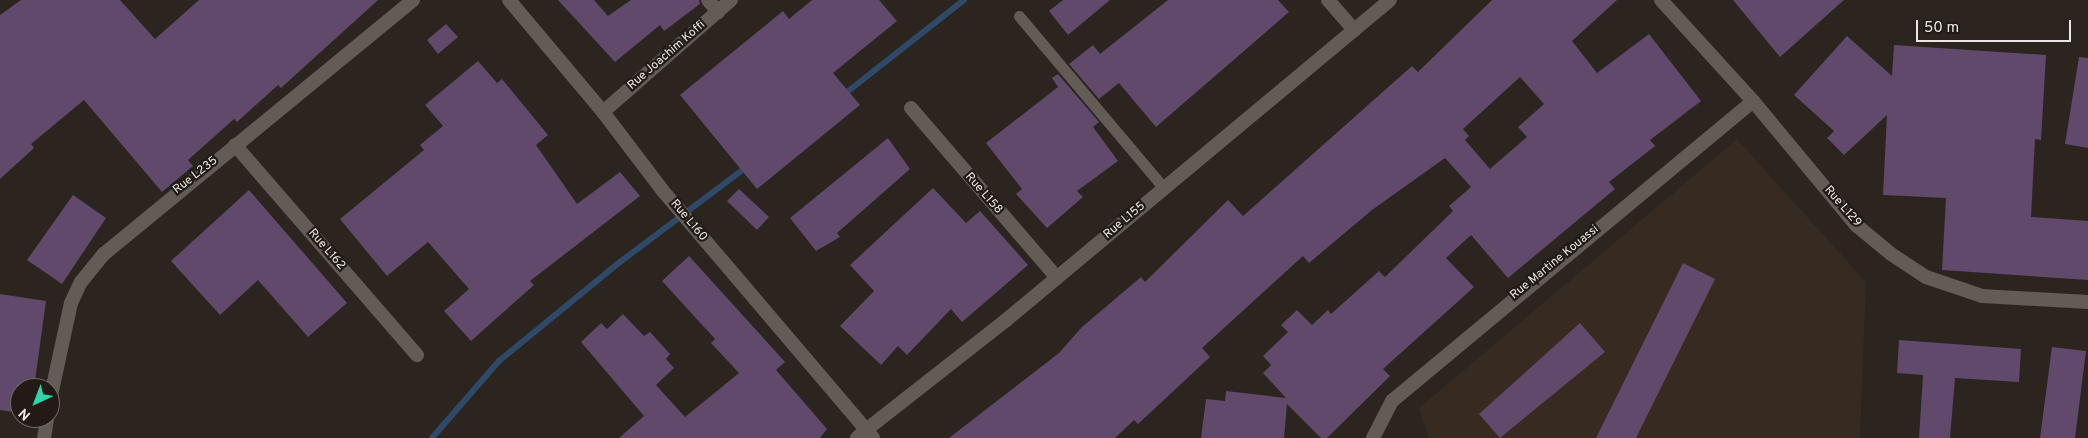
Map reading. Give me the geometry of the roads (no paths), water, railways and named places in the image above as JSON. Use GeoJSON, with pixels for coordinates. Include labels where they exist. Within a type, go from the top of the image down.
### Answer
{"type":"FeatureCollection","features":[{"type":"Feature","properties":{"kind":"street","name":"Rue L235"},"geometry":{"type":"LineString","coordinates":[[55,378],[71,303],[81,282],[134,228],[413,0]]}},
{"type":"Feature","properties":{"kind":"street","name":"Rue L160"},"geometry":{"type":"LineString","coordinates":[[509,0],[603,112],[663,191],[865,435]]}},
{"type":"Feature","properties":{"kind":"street"},"geometry":{"type":"LineString","coordinates":[[708,0],[718,12]]}},
{"type":"Feature","properties":{"kind":"street","name":"Rue Joachim Koffi"},"geometry":{"type":"LineString","coordinates":[[603,112],[731,0]]}},
{"type":"Feature","properties":{"kind":"street"},"geometry":{"type":"LineString","coordinates":[[1328,0],[1354,30]]}},
{"type":"Feature","properties":{"kind":"street","name":"Rue L155"},"geometry":{"type":"LineString","coordinates":[[865,435],[1057,278],[1390,0]]}},
{"type":"Feature","properties":{"kind":"street","name":"Rue L129"},"geometry":{"type":"LineString","coordinates":[[1661,0],[1753,101],[1856,225],[1926,277],[1982,296],[2088,302]]}},
{"type":"Feature","properties":{"kind":"street","name":"Rue Martine Kouassi"},"geometry":{"type":"LineString","coordinates":[[1373,438],[1392,402],[1753,101]]}},
{"type":"Feature","properties":{"kind":"street","name":"Rue L158"},"geometry":{"type":"LineString","coordinates":[[911,108],[1057,278]]}},
{"type":"Feature","properties":{"kind":"street","name":"Rue L162"},"geometry":{"type":"LineString","coordinates":[[235,145],[417,355]]}},
{"type":"Feature","properties":{"kind":"lane"},"geometry":{"type":"LineString","coordinates":[[1019,16],[1164,188]]}},
{"type":"Feature","properties":{"kind":"waterway"},"geometry":{"type":"LineString","coordinates":[[842,96],[964,0]]}},
{"type":"Feature","properties":{"kind":"waterway"},"geometry":{"type":"LineString","coordinates":[[432,438],[499,361],[620,262],[748,166]]}}]}
